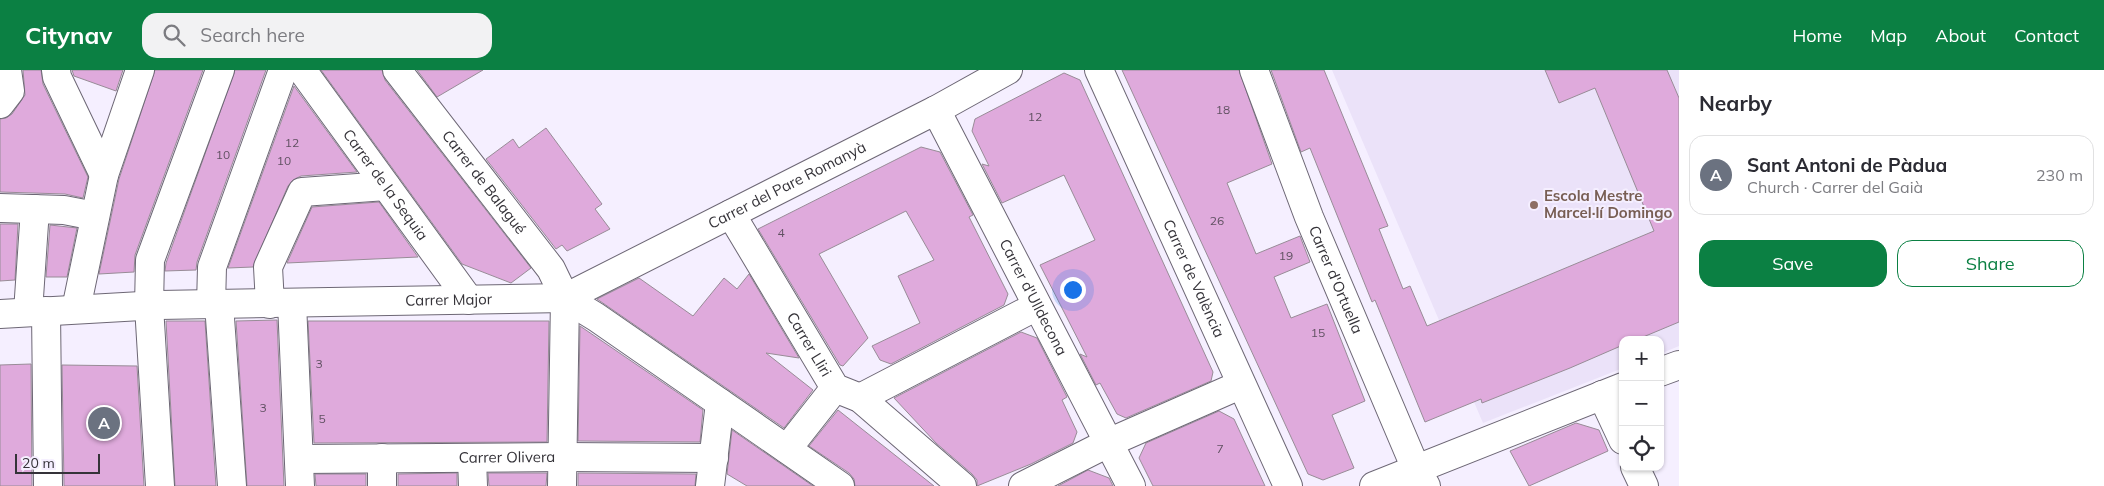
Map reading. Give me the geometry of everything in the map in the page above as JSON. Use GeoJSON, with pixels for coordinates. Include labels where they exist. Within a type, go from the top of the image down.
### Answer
{"type":"FeatureCollection","features":[{"type":"Feature","properties":{"kind":"street"},"geometry":{"type":"LineString","coordinates":[[0,104],[10,91],[7,70]]}},
{"type":"Feature","properties":{"kind":"street"},"geometry":{"type":"LineString","coordinates":[[56,70],[57,77],[104,175]]}},
{"type":"Feature","properties":{"kind":"street"},"geometry":{"type":"LineString","coordinates":[[76,309],[104,175],[140,70]]}},
{"type":"Feature","properties":{"kind":"street"},"geometry":{"type":"LineString","coordinates":[[160,486],[148,306],[150,260],[220,70]]}},
{"type":"Feature","properties":{"kind":"street"},"geometry":{"type":"LineString","coordinates":[[232,486],[212,267],[283,70]]}},
{"type":"Feature","properties":{"kind":"street","name":"Carrer de la Sequia"},"geometry":{"type":"LineString","coordinates":[[302,70],[469,300]]}},
{"type":"Feature","properties":{"kind":"street","name":"Carrer de Balagué"},"geometry":{"type":"LineString","coordinates":[[397,70],[551,269],[564,298]]}},
{"type":"Feature","properties":{"kind":"street","name":"Carrer del Pare Romanyà"},"geometry":{"type":"LineString","coordinates":[[564,298],[936,110],[1008,70]]}},
{"type":"Feature","properties":{"kind":"street","name":"Carrer de València"},"geometry":{"type":"LineString","coordinates":[[1099,70],[1240,385],[1288,486]]}},
{"type":"Feature","properties":{"kind":"street","name":"Carrer d'Ortuella"},"geometry":{"type":"LineString","coordinates":[[1254,70],[1309,217],[1421,477]]}},
{"type":"Feature","properties":{"kind":"street","name":"Carrer d'Ulldecona"},"geometry":{"type":"LineString","coordinates":[[936,110],[1130,486]]}},
{"type":"Feature","properties":{"kind":"street"},"geometry":{"type":"LineString","coordinates":[[300,486],[299,459],[281,303],[268,267],[302,192],[386,186]]}},
{"type":"Feature","properties":{"kind":"street"},"geometry":{"type":"LineString","coordinates":[[0,208],[64,210],[95,216]]}},
{"type":"Feature","properties":{"kind":"street"},"geometry":{"type":"LineString","coordinates":[[35,208],[37,311],[48,486]]}},
{"type":"Feature","properties":{"kind":"street","name":"Carrer Lliri"},"geometry":{"type":"LineString","coordinates":[[731,214],[835,388],[860,398],[962,486]]}},
{"type":"Feature","properties":{"kind":"street"},"geometry":{"type":"LineString","coordinates":[[562,486],[564,298],[596,317],[838,485]]}},
{"type":"Feature","properties":{"kind":"street","name":"Carrer Major"},"geometry":{"type":"LineString","coordinates":[[0,314],[215,304],[564,298]]}},
{"type":"Feature","properties":{"kind":"street"},"geometry":{"type":"LineString","coordinates":[[860,398],[1037,306]]}},
{"type":"Feature","properties":{"kind":"street"},"geometry":{"type":"LineString","coordinates":[[1664,370],[1679,364]]}},
{"type":"Feature","properties":{"kind":"street"},"geometry":{"type":"LineString","coordinates":[[1022,486],[1108,443],[1240,385]]}},
{"type":"Feature","properties":{"kind":"street"},"geometry":{"type":"LineString","coordinates":[[787,449],[835,388]]}},
{"type":"Feature","properties":{"kind":"street"},"geometry":{"type":"LineString","coordinates":[[1374,486],[1421,477],[1612,391],[1620,426]]}},
{"type":"Feature","properties":{"kind":"street"},"geometry":{"type":"LineString","coordinates":[[710,486],[720,403]]}},
{"type":"Feature","properties":{"kind":"street"},"geometry":{"type":"LineString","coordinates":[[382,458],[382,486]]}},
{"type":"Feature","properties":{"kind":"street"},"geometry":{"type":"LineString","coordinates":[[472,458],[473,486]]}},
{"type":"Feature","properties":{"kind":"street","name":"Carrer Olivera"},"geometry":{"type":"LineString","coordinates":[[299,459],[714,458]]}},
{"type":"Feature","properties":{"kind":"street"},"geometry":{"type":"LineString","coordinates":[[1637,471],[1644,486]]}},
{"type":"Feature","properties":{"kind":"shaded area","name":"Escola Mestre Marcel·lí Domingo"},"geometry":{"type":"Polygon","coordinates":[[[1332,70],[1679,70],[1679,346],[1664,352],[1664,336],[1619,336],[1619,370],[1483,423],[1332,70]]]}},
{"type":"Feature","properties":{"kind":"building"},"geometry":{"type":"Polygon","coordinates":[[[23,70],[41,70],[43,84],[88,177],[83,198],[65,194],[0,192],[0,119],[12,114],[25,95],[23,70]]]}},
{"type":"Feature","properties":{"kind":"building"},"geometry":{"type":"Polygon","coordinates":[[[72,70],[123,70],[116,91],[74,76],[72,70]]]}},
{"type":"Feature","properties":{"kind":"building"},"geometry":{"type":"Polygon","coordinates":[[[155,70],[203,70],[135,255],[134,272],[99,274],[119,179],[155,70]]]}},
{"type":"Feature","properties":{"kind":"building"},"geometry":{"type":"Polygon","coordinates":[[[235,70],[266,70],[197,262],[196,270],[165,271],[166,263],[235,70]]]}},
{"type":"Feature","properties":{"kind":"building"},"geometry":{"type":"Polygon","coordinates":[[[321,70],[382,70],[385,80],[531,268],[511,283],[462,264],[321,70]]]}},
{"type":"Feature","properties":{"kind":"building"},"geometry":{"type":"Polygon","coordinates":[[[417,70],[483,70],[437,97],[417,70]]]}},
{"type":"Feature","properties":{"kind":"building"},"geometry":{"type":"Polygon","coordinates":[[[1122,70],[1239,70],[1272,164],[1227,183],[1256,254],[1300,236],[1310,262],[1274,277],[1291,318],[1327,304],[1365,401],[1332,415],[1354,468],[1323,480],[1308,474],[1122,70]]]}},
{"type":"Feature","properties":{"kind":"building"},"geometry":{"type":"Polygon","coordinates":[[[1271,70],[1324,70],[1388,226],[1379,229],[1403,289],[1410,286],[1427,326],[1654,231],[1595,88],[1559,103],[1545,70],[1667,70],[1679,98],[1679,322],[1646,336],[1619,336],[1619,347],[1482,403],[1481,399],[1425,422],[1375,300],[1372,302],[1310,148],[1301,152],[1271,70]]]}},
{"type":"Feature","properties":{"kind":"building"},"geometry":{"type":"Polygon","coordinates":[[[1064,73],[1080,80],[1213,372],[1211,381],[1126,418],[1117,414],[1100,383],[1096,385],[1080,354],[1087,357],[1040,265],[1095,240],[1064,175],[1002,203],[982,164],[989,166],[972,131],[975,119],[1064,73]]]}},
{"type":"Feature","properties":{"kind":"building"},"geometry":{"type":"Polygon","coordinates":[[[294,86],[357,172],[301,176],[293,180],[288,186],[253,267],[228,268],[294,86]]]}},
{"type":"Feature","properties":{"kind":"building"},"geometry":{"type":"Polygon","coordinates":[[[546,128],[602,204],[595,209],[610,229],[567,251],[562,245],[556,249],[486,159],[513,139],[519,148],[546,128]]]}},
{"type":"Feature","properties":{"kind":"building"},"geometry":{"type":"Polygon","coordinates":[[[921,147],[940,152],[973,215],[969,217],[1008,294],[1004,305],[891,364],[880,360],[872,346],[920,323],[898,276],[934,260],[906,211],[819,254],[868,338],[843,366],[840,365],[758,229],[921,147]]]}},
{"type":"Feature","properties":{"kind":"building"},"geometry":{"type":"Polygon","coordinates":[[[379,202],[418,257],[287,263],[312,207],[379,202]]]}},
{"type":"Feature","properties":{"kind":"building"},"geometry":{"type":"Polygon","coordinates":[[[0,224],[18,224],[15,280],[0,281],[0,224]]]}},
{"type":"Feature","properties":{"kind":"building"},"geometry":{"type":"Polygon","coordinates":[[[50,225],[77,228],[67,277],[46,277],[50,225]]]}},
{"type":"Feature","properties":{"kind":"building"},"geometry":{"type":"Polygon","coordinates":[[[749,274],[799,358],[766,353],[813,390],[784,428],[597,299],[639,278],[693,316],[724,278],[737,289],[749,274]]]}},
{"type":"Feature","properties":{"kind":"building"},"geometry":{"type":"Polygon","coordinates":[[[277,320],[284,486],[247,486],[236,321],[277,320]]]}},
{"type":"Feature","properties":{"kind":"building"},"geometry":{"type":"Polygon","coordinates":[[[166,321],[205,321],[216,486],[175,486],[166,321]]]}},
{"type":"Feature","properties":{"kind":"building"},"geometry":{"type":"Polygon","coordinates":[[[308,321],[549,321],[547,442],[314,443],[308,321]]]}},
{"type":"Feature","properties":{"kind":"building"},"geometry":{"type":"Polygon","coordinates":[[[580,326],[703,410],[700,442],[578,441],[580,326]]]}},
{"type":"Feature","properties":{"kind":"building"},"geometry":{"type":"Polygon","coordinates":[[[1021,332],[1037,338],[1067,397],[1062,400],[1077,432],[1073,443],[1031,464],[977,486],[977,480],[972,474],[936,443],[894,398],[1021,332]]]}},
{"type":"Feature","properties":{"kind":"building"},"geometry":{"type":"Polygon","coordinates":[[[31,364],[32,486],[0,486],[0,365],[31,364]]]}},
{"type":"Feature","properties":{"kind":"building"},"geometry":{"type":"Polygon","coordinates":[[[62,365],[137,366],[144,486],[64,486],[62,365]]]}},
{"type":"Feature","properties":{"kind":"building"},"geometry":{"type":"Polygon","coordinates":[[[838,410],[934,486],[855,486],[854,479],[849,473],[809,446],[838,410]]]}},
{"type":"Feature","properties":{"kind":"building"},"geometry":{"type":"Polygon","coordinates":[[[1219,411],[1234,419],[1265,486],[1153,486],[1139,458],[1146,443],[1219,411]]]}},
{"type":"Feature","properties":{"kind":"building"},"geometry":{"type":"Polygon","coordinates":[[[1576,423],[1599,430],[1608,451],[1529,486],[1510,451],[1576,423]]]}},
{"type":"Feature","properties":{"kind":"building"},"geometry":{"type":"Polygon","coordinates":[[[732,430],[813,486],[747,486],[727,474],[732,430]]]}},
{"type":"Feature","properties":{"kind":"building"},"geometry":{"type":"Polygon","coordinates":[[[1088,470],[1109,478],[1113,486],[1058,486],[1088,470]]]}},
{"type":"Feature","properties":{"kind":"building"},"geometry":{"type":"Polygon","coordinates":[[[457,473],[457,486],[398,486],[398,474],[457,473]]]}},
{"type":"Feature","properties":{"kind":"building"},"geometry":{"type":"Polygon","coordinates":[[[488,473],[547,473],[546,486],[489,486],[488,473]]]}},
{"type":"Feature","properties":{"kind":"building"},"geometry":{"type":"Polygon","coordinates":[[[578,473],[696,474],[695,486],[578,486],[578,473]]]}},
{"type":"Feature","properties":{"kind":"building"},"geometry":{"type":"Polygon","coordinates":[[[315,474],[366,474],[366,486],[316,486],[315,474]]]}},
{"type":"Feature","properties":{"kind":"place","name":"Escola Mestre Marcel·lí Domingo"},"geometry":{"type":"Point","coordinates":[1534,205]}},
{"type":"Feature","properties":{"kind":"place","name":"Sant Antoni de Pàdua"},"geometry":{"type":"Point","coordinates":[104,423]}}]}
